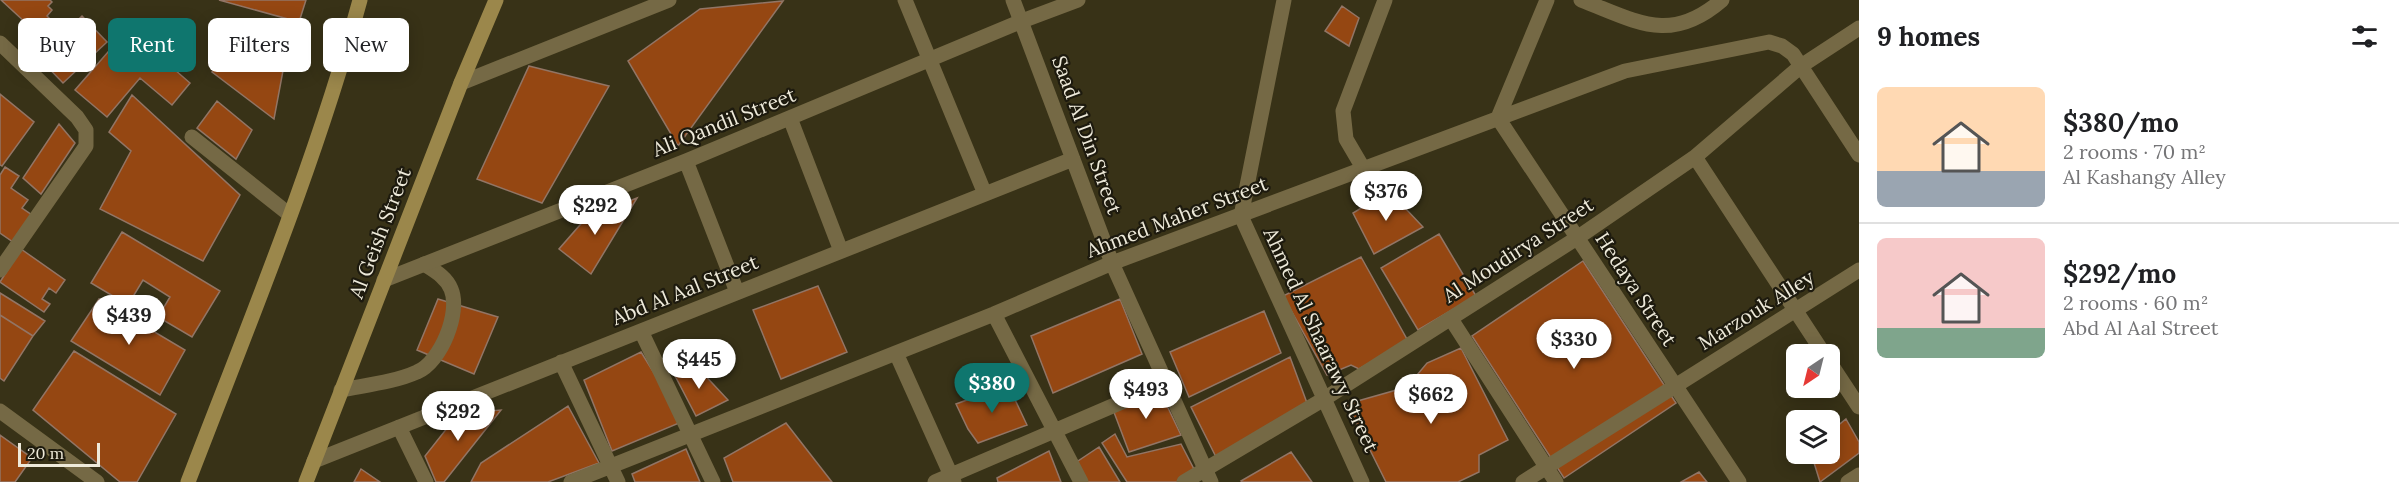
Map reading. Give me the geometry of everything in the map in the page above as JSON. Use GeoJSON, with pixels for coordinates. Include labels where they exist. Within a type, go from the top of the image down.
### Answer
{"type":"FeatureCollection","features":[{"type":"Feature","properties":{"kind":"main road"},"geometry":{"type":"LineString","coordinates":[[188,482],[290,215],[337,81],[360,0]]}},
{"type":"Feature","properties":{"kind":"main road","name":"Al Geish Street"},"geometry":{"type":"LineString","coordinates":[[306,482],[461,83],[496,0]]}},
{"type":"Feature","properties":{"kind":"street"},"geometry":{"type":"LineString","coordinates":[[461,83],[669,0]]}},
{"type":"Feature","properties":{"kind":"street"},"geometry":{"type":"LineString","coordinates":[[905,0],[984,194]]}},
{"type":"Feature","properties":{"kind":"street","name":"Saad Al Din Street"},"geometry":{"type":"LineString","coordinates":[[1013,0],[1112,263],[1208,475]]}},
{"type":"Feature","properties":{"kind":"street","name":"Ali Qandil Street"},"geometry":{"type":"LineString","coordinates":[[384,280],[686,161],[1022,21],[1049,6],[1078,0]]}},
{"type":"Feature","properties":{"kind":"street"},"geometry":{"type":"LineString","coordinates":[[1241,216],[1284,0]]}},
{"type":"Feature","properties":{"kind":"street"},"geometry":{"type":"LineString","coordinates":[[1363,168],[1346,139],[1343,111],[1385,0]]}},
{"type":"Feature","properties":{"kind":"street"},"geometry":{"type":"LineString","coordinates":[[1498,118],[1547,0]]}},
{"type":"Feature","properties":{"kind":"street"},"geometry":{"type":"LineString","coordinates":[[1581,0],[1659,27],[1678,26],[1695,20],[1722,0]]}},
{"type":"Feature","properties":{"kind":"street","name":"Al Moudirya Street"},"geometry":{"type":"LineString","coordinates":[[1184,482],[1208,475],[1577,238],[1695,157],[1801,66],[1859,28]]}},
{"type":"Feature","properties":{"kind":"street","name":"Ahmed Maher Street"},"geometry":{"type":"LineString","coordinates":[[572,482],[994,314],[1112,263],[1625,71],[1769,42],[1788,49],[1859,155]]}},
{"type":"Feature","properties":{"kind":"street"},"geometry":{"type":"LineString","coordinates":[[0,43],[77,117],[86,130],[86,146],[0,270]]}},
{"type":"Feature","properties":{"kind":"street"},"geometry":{"type":"LineString","coordinates":[[790,118],[841,251]]}},
{"type":"Feature","properties":{"kind":"street","name":"Hedaya Street"},"geometry":{"type":"LineString","coordinates":[[1498,118],[1739,482]]}},
{"type":"Feature","properties":{"kind":"street"},"geometry":{"type":"LineString","coordinates":[[192,137],[290,215]]}},
{"type":"Feature","properties":{"kind":"street"},"geometry":{"type":"LineString","coordinates":[[1695,157],[1818,344]]}},
{"type":"Feature","properties":{"kind":"street","name":"Abd Al Aal Street"},"geometry":{"type":"LineString","coordinates":[[314,461],[1072,159]]}},
{"type":"Feature","properties":{"kind":"street"},"geometry":{"type":"LineString","coordinates":[[686,161],[737,292]]}},
{"type":"Feature","properties":{"kind":"street","name":"Ahmed Al Shaarawy Street"},"geometry":{"type":"LineString","coordinates":[[1241,216],[1362,482]]}},
{"type":"Feature","properties":{"kind":"street"},"geometry":{"type":"LineString","coordinates":[[341,390],[408,375],[426,367],[434,359],[454,314],[454,301],[444,278],[424,264]]}},
{"type":"Feature","properties":{"kind":"street","name":"Marzouk Alley"},"geometry":{"type":"LineString","coordinates":[[1523,482],[1859,270]]}},
{"type":"Feature","properties":{"kind":"street"},"geometry":{"type":"LineString","coordinates":[[994,314],[1081,482]]}},
{"type":"Feature","properties":{"kind":"street"},"geometry":{"type":"LineString","coordinates":[[1451,319],[1556,482]]}},
{"type":"Feature","properties":{"kind":"street"},"geometry":{"type":"LineString","coordinates":[[641,330],[713,482]]}},
{"type":"Feature","properties":{"kind":"street"},"geometry":{"type":"LineString","coordinates":[[896,353],[953,479]]}},
{"type":"Feature","properties":{"kind":"street"},"geometry":{"type":"LineString","coordinates":[[561,362],[618,482]]}},
{"type":"Feature","properties":{"kind":"street"},"geometry":{"type":"LineString","coordinates":[[1840,378],[1859,407]]}},
{"type":"Feature","properties":{"kind":"street"},"geometry":{"type":"LineString","coordinates":[[935,482],[953,479],[1054,429],[1166,382]]}},
{"type":"Feature","properties":{"kind":"street"},"geometry":{"type":"LineString","coordinates":[[0,411],[97,482]]}},
{"type":"Feature","properties":{"kind":"street"},"geometry":{"type":"LineString","coordinates":[[399,427],[426,482]]}},
{"type":"Feature","properties":{"kind":"street"},"geometry":{"type":"LineString","coordinates":[[1848,482],[1859,475]]}},
{"type":"Feature","properties":{"kind":"building"},"geometry":{"type":"Polygon","coordinates":[[[1,0],[50,0],[52,2],[48,6],[52,10],[47,16],[49,18],[20,18],[1,0]]]}},
{"type":"Feature","properties":{"kind":"building"},"geometry":{"type":"Polygon","coordinates":[[[219,0],[306,0],[300,18],[284,18],[219,0]]]}},
{"type":"Feature","properties":{"kind":"building"},"geometry":{"type":"Polygon","coordinates":[[[783,1],[678,146],[628,61],[700,9],[783,1]]]}},
{"type":"Feature","properties":{"kind":"building"},"geometry":{"type":"Polygon","coordinates":[[[1342,6],[1359,18],[1349,46],[1325,31],[1342,6]]]}},
{"type":"Feature","properties":{"kind":"building"},"geometry":{"type":"Polygon","coordinates":[[[96,31],[107,42],[96,52],[96,31]]]}},
{"type":"Feature","properties":{"kind":"building"},"geometry":{"type":"Polygon","coordinates":[[[108,52],[108,72],[177,72],[190,83],[172,105],[140,78],[107,117],[75,90],[91,72],[96,72],[96,66],[108,52]]]}},
{"type":"Feature","properties":{"kind":"building"},"geometry":{"type":"Polygon","coordinates":[[[529,66],[609,86],[542,203],[477,179],[529,66]]]}},
{"type":"Feature","properties":{"kind":"building"},"geometry":{"type":"Polygon","coordinates":[[[52,72],[75,72],[63,83],[52,72]]]}},
{"type":"Feature","properties":{"kind":"building"},"geometry":{"type":"Polygon","coordinates":[[[212,72],[283,72],[274,119],[212,72]]]}},
{"type":"Feature","properties":{"kind":"building"},"geometry":{"type":"Polygon","coordinates":[[[0,94],[34,122],[2,166],[0,165],[0,94]]]}},
{"type":"Feature","properties":{"kind":"building"},"geometry":{"type":"Polygon","coordinates":[[[132,95],[240,195],[203,261],[100,209],[131,151],[109,132],[132,95]]]}},
{"type":"Feature","properties":{"kind":"building"},"geometry":{"type":"Polygon","coordinates":[[[217,101],[252,130],[236,159],[197,128],[217,101]]]}},
{"type":"Feature","properties":{"kind":"building"},"geometry":{"type":"Polygon","coordinates":[[[59,124],[75,143],[41,194],[23,178],[59,124]]]}},
{"type":"Feature","properties":{"kind":"building"},"geometry":{"type":"Polygon","coordinates":[[[5,167],[19,176],[11,188],[28,200],[22,208],[32,215],[13,242],[0,233],[0,175],[5,167]]]}},
{"type":"Feature","properties":{"kind":"building"},"geometry":{"type":"Polygon","coordinates":[[[1389,191],[1423,227],[1374,254],[1353,213],[1389,191]]]}},
{"type":"Feature","properties":{"kind":"building"},"geometry":{"type":"Polygon","coordinates":[[[637,198],[591,274],[559,249],[587,217],[637,198]]]}},
{"type":"Feature","properties":{"kind":"building"},"geometry":{"type":"Polygon","coordinates":[[[122,232],[220,291],[192,337],[158,317],[170,297],[143,280],[128,305],[91,283],[122,232]]]}},
{"type":"Feature","properties":{"kind":"building"},"geometry":{"type":"Polygon","coordinates":[[[1439,234],[1476,296],[1418,330],[1381,268],[1439,234]]]}},
{"type":"Feature","properties":{"kind":"building"},"geometry":{"type":"Polygon","coordinates":[[[21,249],[65,280],[56,293],[49,288],[42,299],[50,304],[44,312],[0,282],[21,249]]]}},
{"type":"Feature","properties":{"kind":"building"},"geometry":{"type":"Polygon","coordinates":[[[1361,257],[1408,341],[1359,369],[1351,365],[1327,375],[1283,296],[1361,257]]]}},
{"type":"Feature","properties":{"kind":"building"},"geometry":{"type":"Polygon","coordinates":[[[1583,261],[1676,403],[1564,478],[1472,336],[1583,261]]]}},
{"type":"Feature","properties":{"kind":"building"},"geometry":{"type":"Polygon","coordinates":[[[818,286],[847,352],[781,379],[753,310],[818,286]]]}},
{"type":"Feature","properties":{"kind":"building"},"geometry":{"type":"Polygon","coordinates":[[[0,293],[45,321],[33,336],[0,315],[0,293]]]}},
{"type":"Feature","properties":{"kind":"building"},"geometry":{"type":"Polygon","coordinates":[[[99,299],[185,350],[160,395],[71,341],[99,299]]]}},
{"type":"Feature","properties":{"kind":"building"},"geometry":{"type":"Polygon","coordinates":[[[438,299],[498,317],[474,374],[417,350],[438,299]]]}},
{"type":"Feature","properties":{"kind":"building"},"geometry":{"type":"Polygon","coordinates":[[[1120,299],[1142,354],[1053,393],[1031,336],[1120,299]]]}},
{"type":"Feature","properties":{"kind":"building"},"geometry":{"type":"Polygon","coordinates":[[[1264,311],[1281,353],[1189,397],[1170,352],[1264,311]]]}},
{"type":"Feature","properties":{"kind":"building"},"geometry":{"type":"Polygon","coordinates":[[[0,315],[33,336],[4,381],[0,378],[0,315]]]}},
{"type":"Feature","properties":{"kind":"building"},"geometry":{"type":"Polygon","coordinates":[[[1461,348],[1508,440],[1479,455],[1479,472],[1458,482],[1386,482],[1347,404],[1407,387],[1427,363],[1461,348]]]}},
{"type":"Feature","properties":{"kind":"building"},"geometry":{"type":"Polygon","coordinates":[[[74,351],[176,414],[137,482],[120,482],[33,410],[74,351]]]}},
{"type":"Feature","properties":{"kind":"building"},"geometry":{"type":"Polygon","coordinates":[[[641,352],[684,421],[612,451],[584,380],[641,352]]]}},
{"type":"Feature","properties":{"kind":"building"},"geometry":{"type":"Polygon","coordinates":[[[1290,357],[1307,403],[1217,459],[1191,407],[1290,357]]]}},
{"type":"Feature","properties":{"kind":"building"},"geometry":{"type":"Polygon","coordinates":[[[699,369],[728,400],[696,416],[672,370],[699,369]]]}},
{"type":"Feature","properties":{"kind":"building"},"geometry":{"type":"Polygon","coordinates":[[[1008,385],[1027,425],[978,443],[968,429],[956,404],[1008,385]]]}},
{"type":"Feature","properties":{"kind":"building"},"geometry":{"type":"Polygon","coordinates":[[[1158,387],[1181,435],[1129,452],[1112,407],[1158,387]]]}},
{"type":"Feature","properties":{"kind":"building"},"geometry":{"type":"Polygon","coordinates":[[[568,406],[599,463],[548,482],[471,482],[481,463],[568,406]]]}},
{"type":"Feature","properties":{"kind":"building"},"geometry":{"type":"Polygon","coordinates":[[[501,410],[444,482],[436,482],[425,456],[459,413],[501,410]]]}},
{"type":"Feature","properties":{"kind":"building"},"geometry":{"type":"Polygon","coordinates":[[[1846,419],[1859,442],[1859,453],[1820,482],[1814,464],[1840,464],[1840,424],[1846,419]]]}},
{"type":"Feature","properties":{"kind":"building"},"geometry":{"type":"Polygon","coordinates":[[[786,423],[832,482],[733,482],[724,458],[786,423]]]}},
{"type":"Feature","properties":{"kind":"building"},"geometry":{"type":"Polygon","coordinates":[[[1115,434],[1127,457],[1181,444],[1195,471],[1179,482],[1127,482],[1102,443],[1115,434]]]}},
{"type":"Feature","properties":{"kind":"building"},"geometry":{"type":"Polygon","coordinates":[[[0,435],[32,458],[15,482],[0,482],[0,435]]]}},
{"type":"Feature","properties":{"kind":"building"},"geometry":{"type":"Polygon","coordinates":[[[1099,447],[1120,482],[1084,482],[1075,463],[1099,447]]]}},
{"type":"Feature","properties":{"kind":"building"},"geometry":{"type":"Polygon","coordinates":[[[686,449],[700,482],[635,482],[632,474],[686,449]]]}},
{"type":"Feature","properties":{"kind":"building"},"geometry":{"type":"Polygon","coordinates":[[[1049,451],[1061,482],[998,482],[997,478],[1049,451]]]}},
{"type":"Feature","properties":{"kind":"building"},"geometry":{"type":"Polygon","coordinates":[[[1291,452],[1312,482],[1241,481],[1291,452]]]}},
{"type":"Feature","properties":{"kind":"building"},"geometry":{"type":"Polygon","coordinates":[[[361,469],[380,482],[354,482],[361,469]]]}},
{"type":"Feature","properties":{"kind":"building"},"geometry":{"type":"Polygon","coordinates":[[[1699,472],[1707,482],[1681,482],[1699,472]]]}}]}
